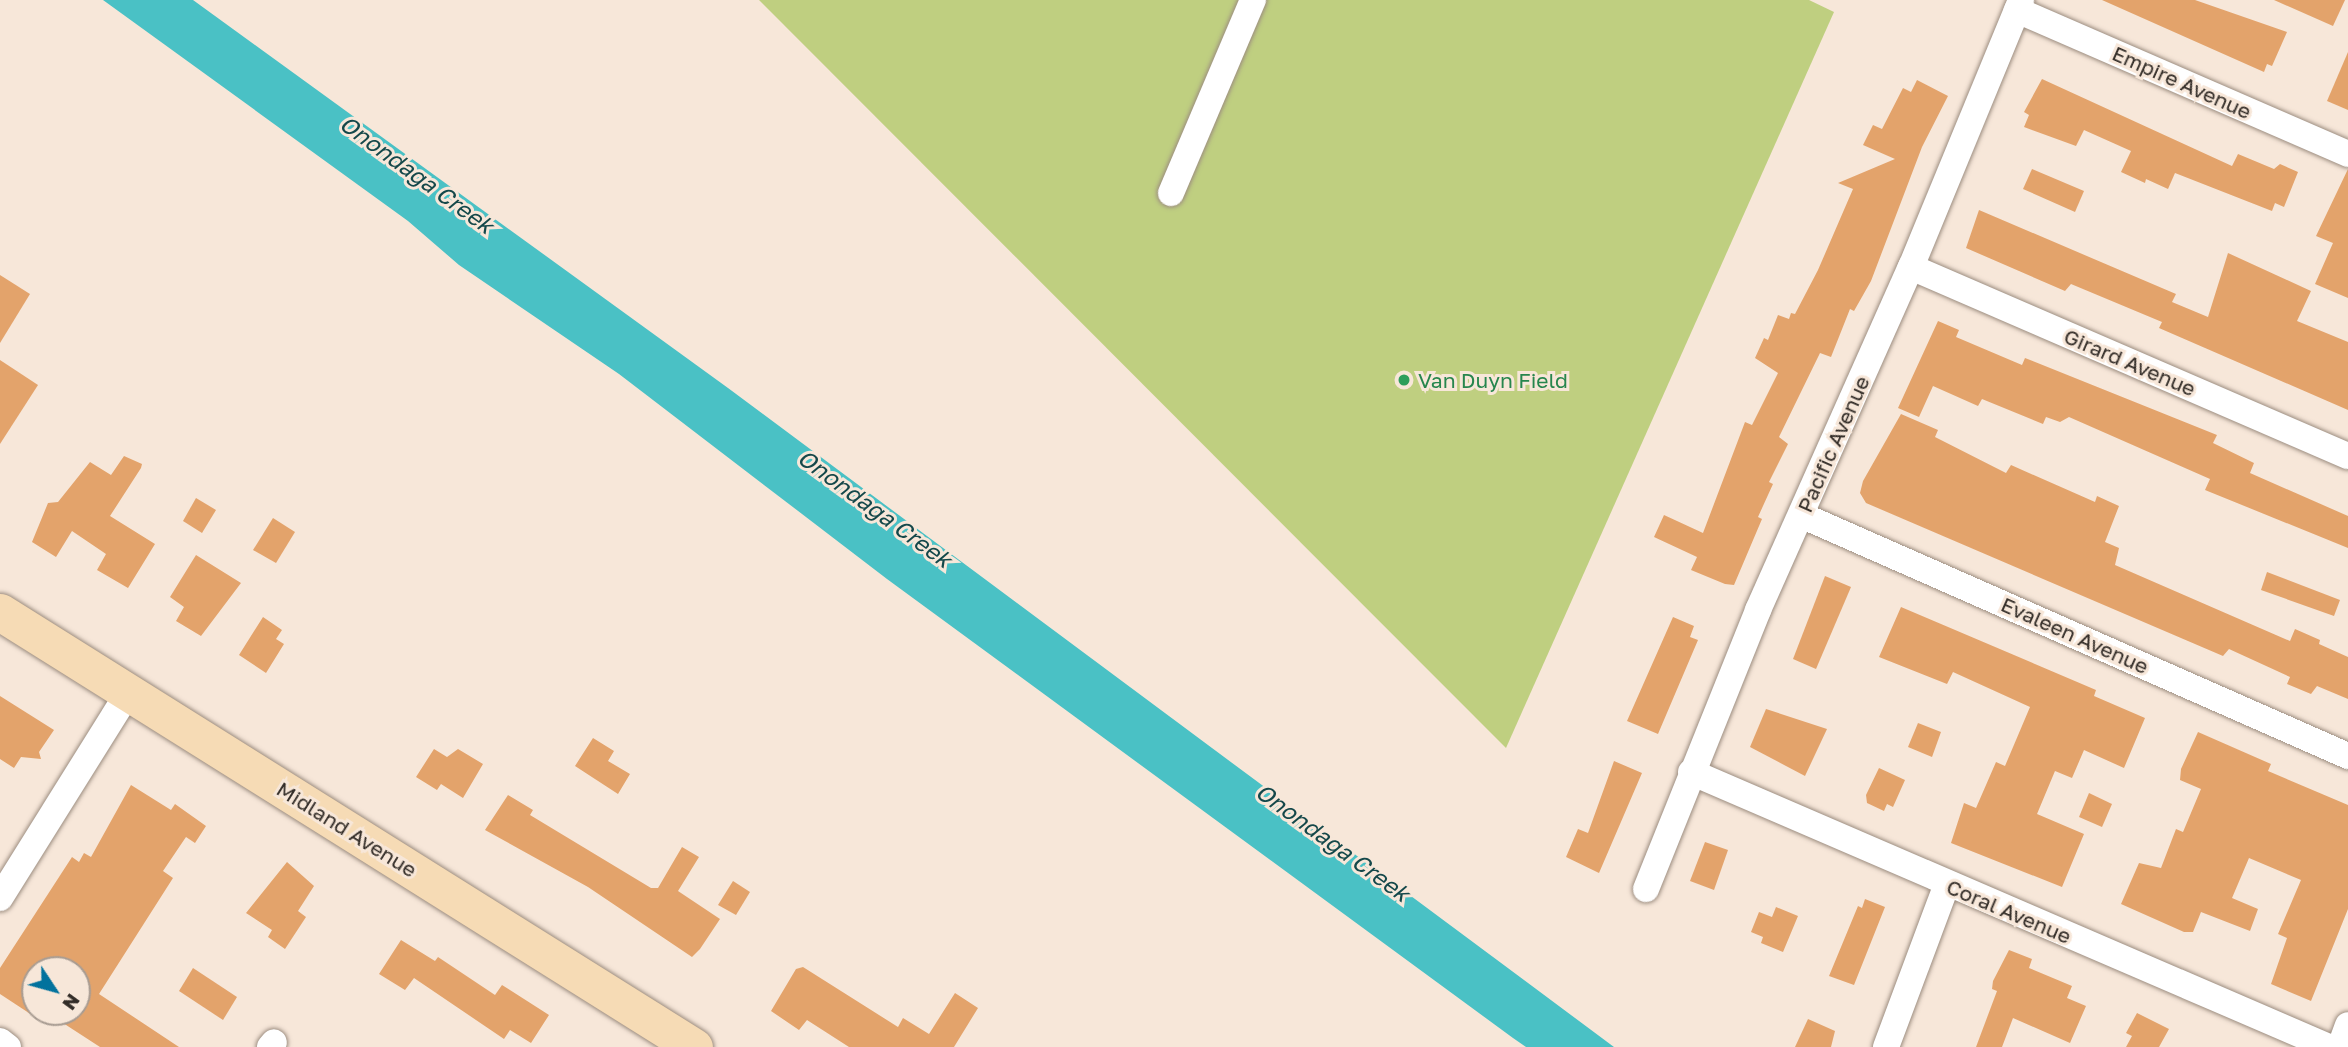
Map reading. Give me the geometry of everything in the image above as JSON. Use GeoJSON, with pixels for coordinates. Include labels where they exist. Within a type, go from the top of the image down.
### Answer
{"type":"FeatureCollection","features":[{"type":"Feature","properties":{"kind":"street"},"geometry":{"type":"LineString","coordinates":[[1171,193],[1253,0]]}},
{"type":"Feature","properties":{"kind":"street","name":"Empire Avenue"},"geometry":{"type":"LineString","coordinates":[[2019,5],[2348,154]]}},
{"type":"Feature","properties":{"kind":"street","name":"Pacific Avenue"},"geometry":{"type":"LineString","coordinates":[[1646,889],[1691,772],[1801,515],[1912,267],[2019,5]]}},
{"type":"Feature","properties":{"kind":"street","name":"Girard Avenue"},"geometry":{"type":"LineString","coordinates":[[1912,267],[2348,456]]}},
{"type":"Feature","properties":{"kind":"street","name":"Evaleen Avenue"},"geometry":{"type":"LineString","coordinates":[[1801,515],[2348,756]]}},
{"type":"Feature","properties":{"kind":"street","name":"Midland Avenue"},"geometry":{"type":"LineString","coordinates":[[0,612],[694,1047]]}},
{"type":"Feature","properties":{"kind":"street"},"geometry":{"type":"LineString","coordinates":[[0,898],[128,693]]}},
{"type":"Feature","properties":{"kind":"street","name":"Coral Avenue"},"geometry":{"type":"LineString","coordinates":[[1691,772],[2329,1047]]}},
{"type":"Feature","properties":{"kind":"street"},"geometry":{"type":"LineString","coordinates":[[1886,1047],[1947,884]]}},
{"type":"Feature","properties":{"kind":"street"},"geometry":{"type":"LineString","coordinates":[[2340,1047],[2348,1025]]}},
{"type":"Feature","properties":{"kind":"street"},"geometry":{"type":"LineString","coordinates":[[0,1041],[8,1047]]}},
{"type":"Feature","properties":{"kind":"green space","name":"Van Duyn Field"},"geometry":{"type":"Polygon","coordinates":[[[759,0],[1809,0],[1834,12],[1506,748],[759,0]]]}},
{"type":"Feature","properties":{"kind":"water","name":"Onondaga Creek"},"geometry":{"type":"Polygon","coordinates":[[[103,0],[193,0],[728,388],[1614,1047],[1526,1047],[1513,1038],[887,579],[619,374],[459,265],[408,221],[103,0]]]}},
{"type":"Feature","properties":{"kind":"building"},"geometry":{"type":"Polygon","coordinates":[[[2102,0],[2195,0],[2287,32],[2272,66],[2267,64],[2264,72],[2102,0]]]}},
{"type":"Feature","properties":{"kind":"building"},"geometry":{"type":"Polygon","coordinates":[[[2274,0],[2345,0],[2333,26],[2274,0]]]}},
{"type":"Feature","properties":{"kind":"building"},"geometry":{"type":"Polygon","coordinates":[[[2348,52],[2348,110],[2327,101],[2348,52]]]}},
{"type":"Feature","properties":{"kind":"building"},"geometry":{"type":"Polygon","coordinates":[[[2042,79],[2232,166],[2238,154],[2274,169],[2280,164],[2298,172],[2284,207],[2275,203],[2272,211],[2175,173],[2168,189],[2146,179],[2145,183],[2121,172],[2131,151],[2084,130],[2076,146],[2024,127],[2029,115],[2024,112],[2042,79]]]}},
{"type":"Feature","properties":{"kind":"building"},"geometry":{"type":"Polygon","coordinates":[[[1917,80],[1948,96],[1922,147],[1871,281],[1854,311],[1850,309],[1831,357],[1820,353],[1779,437],[1788,444],[1769,482],[1773,484],[1758,517],[1762,519],[1734,585],[1691,570],[1697,557],[1654,537],[1664,515],[1703,533],[1745,422],[1752,425],[1778,373],[1755,358],[1764,338],[1768,340],[1778,315],[1789,319],[1791,313],[1795,314],[1818,270],[1853,189],[1838,183],[1895,159],[1863,145],[1873,125],[1882,129],[1903,88],[1911,92],[1917,80]]]}},
{"type":"Feature","properties":{"kind":"building"},"geometry":{"type":"Polygon","coordinates":[[[2032,169],[2084,191],[2075,212],[2023,189],[2032,169]]]}},
{"type":"Feature","properties":{"kind":"building"},"geometry":{"type":"Polygon","coordinates":[[[2348,169],[2348,298],[2315,284],[2333,243],[2316,236],[2348,169]]]}},
{"type":"Feature","properties":{"kind":"building"},"geometry":{"type":"Polygon","coordinates":[[[1979,210],[2176,294],[2172,302],[2208,317],[2228,253],[2311,291],[2297,321],[2348,342],[2348,410],[2159,328],[2162,322],[2071,284],[2065,291],[1966,248],[1979,210]]]}},
{"type":"Feature","properties":{"kind":"building"},"geometry":{"type":"Polygon","coordinates":[[[0,275],[30,294],[0,343],[0,275]]]}},
{"type":"Feature","properties":{"kind":"building"},"geometry":{"type":"Polygon","coordinates":[[[1938,321],[1959,330],[1956,337],[2022,365],[2025,358],[2217,435],[2213,443],[2254,463],[2250,473],[2348,516],[2348,548],[2205,490],[2210,479],[2069,417],[2060,422],[2046,417],[2043,424],[1982,399],[1978,406],[1933,386],[1919,417],[1898,408],[1938,321]]]}},
{"type":"Feature","properties":{"kind":"building"},"geometry":{"type":"Polygon","coordinates":[[[0,360],[38,385],[0,444],[0,360]]]}},
{"type":"Feature","properties":{"kind":"building"},"geometry":{"type":"Polygon","coordinates":[[[1901,414],[1938,430],[1935,437],[2006,473],[2011,465],[2095,502],[2097,496],[2119,506],[2105,542],[2119,548],[2115,565],[2290,641],[2295,629],[2320,640],[2319,644],[2348,657],[2348,699],[2317,686],[2311,694],[2287,684],[2290,677],[2229,649],[2223,656],[1866,503],[1860,493],[1863,481],[1901,414]]]}},
{"type":"Feature","properties":{"kind":"building"},"geometry":{"type":"Polygon","coordinates":[[[124,456],[142,464],[110,516],[155,544],[128,588],[97,570],[106,554],[72,531],[56,557],[32,542],[48,503],[58,502],[90,462],[111,475],[124,456]]]}},
{"type":"Feature","properties":{"kind":"building"},"geometry":{"type":"Polygon","coordinates":[[[196,498],[216,510],[202,533],[183,521],[196,498]]]}},
{"type":"Feature","properties":{"kind":"building"},"geometry":{"type":"Polygon","coordinates":[[[273,518],[295,532],[276,563],[253,550],[273,518]]]}},
{"type":"Feature","properties":{"kind":"building"},"geometry":{"type":"Polygon","coordinates":[[[196,555],[241,583],[201,636],[176,621],[184,607],[170,597],[196,555]]]}},
{"type":"Feature","properties":{"kind":"building"},"geometry":{"type":"Polygon","coordinates":[[[2267,572],[2340,600],[2334,616],[2261,590],[2267,572]]]}},
{"type":"Feature","properties":{"kind":"building"},"geometry":{"type":"Polygon","coordinates":[[[1825,576],[1851,587],[1816,669],[1793,659],[1825,576]]]}},
{"type":"Feature","properties":{"kind":"building"},"geometry":{"type":"Polygon","coordinates":[[[1901,607],[2096,690],[2094,696],[2145,718],[2124,768],[2084,750],[2072,778],[2055,771],[2037,814],[2084,834],[2062,887],[1951,843],[1964,803],[1976,808],[1996,762],[2005,766],[2030,707],[1953,672],[1947,684],[1879,657],[1901,607]]]}},
{"type":"Feature","properties":{"kind":"building"},"geometry":{"type":"Polygon","coordinates":[[[263,617],[282,630],[276,639],[284,644],[266,673],[239,655],[263,617]]]}},
{"type":"Feature","properties":{"kind":"building"},"geometry":{"type":"Polygon","coordinates":[[[1673,617],[1694,626],[1690,637],[1698,640],[1658,734],[1627,721],[1673,617]]]}},
{"type":"Feature","properties":{"kind":"building"},"geometry":{"type":"Polygon","coordinates":[[[0,696],[54,730],[39,752],[41,759],[21,757],[14,768],[0,759],[0,696]]]}},
{"type":"Feature","properties":{"kind":"building"},"geometry":{"type":"Polygon","coordinates":[[[1766,709],[1827,729],[1805,776],[1750,747],[1766,709]]]}},
{"type":"Feature","properties":{"kind":"building"},"geometry":{"type":"Polygon","coordinates":[[[1918,723],[1941,732],[1932,757],[1908,747],[1918,723]]]}},
{"type":"Feature","properties":{"kind":"building"},"geometry":{"type":"Polygon","coordinates":[[[2198,732],[2271,764],[2268,771],[2348,805],[2348,909],[2311,1001],[2271,984],[2287,938],[2278,934],[2301,880],[2249,858],[2232,898],[2258,909],[2250,931],[2201,912],[2193,932],[2184,932],[2121,904],[2139,863],[2161,868],[2176,829],[2183,832],[2201,789],[2180,780],[2181,769],[2198,732]]]}},
{"type":"Feature","properties":{"kind":"building"},"geometry":{"type":"Polygon","coordinates":[[[593,738],[614,751],[608,761],[630,774],[618,794],[575,766],[593,738]]]}},
{"type":"Feature","properties":{"kind":"building"},"geometry":{"type":"Polygon","coordinates":[[[434,749],[447,757],[458,749],[483,764],[463,798],[441,784],[437,790],[416,777],[434,749]]]}},
{"type":"Feature","properties":{"kind":"building"},"geometry":{"type":"Polygon","coordinates":[[[1614,761],[1642,773],[1599,873],[1566,857],[1578,829],[1588,833],[1614,761]]]}},
{"type":"Feature","properties":{"kind":"building"},"geometry":{"type":"Polygon","coordinates":[[[1879,768],[1905,780],[1893,807],[1887,804],[1884,811],[1867,803],[1866,795],[1879,768]]]}},
{"type":"Feature","properties":{"kind":"building"},"geometry":{"type":"Polygon","coordinates":[[[131,785],[171,810],[175,804],[206,826],[195,843],[186,837],[163,871],[173,878],[99,994],[179,1047],[100,1047],[68,1026],[91,1026],[91,956],[21,956],[21,1008],[0,994],[0,968],[72,857],[79,862],[84,853],[91,857],[131,785]]]}},
{"type":"Feature","properties":{"kind":"building"},"geometry":{"type":"Polygon","coordinates":[[[2089,793],[2112,804],[2102,827],[2079,817],[2089,793]]]}},
{"type":"Feature","properties":{"kind":"building"},"geometry":{"type":"Polygon","coordinates":[[[508,795],[533,810],[530,815],[651,888],[658,888],[682,847],[699,857],[678,891],[720,919],[700,949],[692,957],[588,887],[485,830],[508,795]]]}},
{"type":"Feature","properties":{"kind":"building"},"geometry":{"type":"Polygon","coordinates":[[[1705,842],[1728,850],[1714,890],[1690,881],[1705,842]]]}},
{"type":"Feature","properties":{"kind":"building"},"geometry":{"type":"Polygon","coordinates":[[[287,862],[314,886],[298,911],[306,917],[285,949],[268,937],[272,930],[246,913],[287,862]]]}},
{"type":"Feature","properties":{"kind":"building"},"geometry":{"type":"Polygon","coordinates":[[[733,881],[750,892],[736,915],[718,905],[733,881]]]}},
{"type":"Feature","properties":{"kind":"building"},"geometry":{"type":"Polygon","coordinates":[[[1865,899],[1885,907],[1854,985],[1829,976],[1858,906],[1862,908],[1865,899]]]}},
{"type":"Feature","properties":{"kind":"building"},"geometry":{"type":"Polygon","coordinates":[[[1776,907],[1798,916],[1783,952],[1761,943],[1763,937],[1751,932],[1759,912],[1772,917],[1776,907]]]}},
{"type":"Feature","properties":{"kind":"building"},"geometry":{"type":"Polygon","coordinates":[[[401,940],[435,961],[438,957],[495,995],[502,985],[549,1015],[531,1043],[510,1030],[504,1039],[414,978],[405,990],[379,974],[401,940]]]}},
{"type":"Feature","properties":{"kind":"building"},"geometry":{"type":"Polygon","coordinates":[[[2009,950],[2032,959],[2029,968],[2072,986],[2067,998],[2086,1006],[2070,1043],[2013,1018],[2002,1047],[1976,1047],[1997,991],[1992,989],[1993,981],[2009,950]]]}},
{"type":"Feature","properties":{"kind":"building"},"geometry":{"type":"Polygon","coordinates":[[[803,967],[898,1027],[903,1018],[929,1034],[955,993],[978,1008],[954,1047],[849,1047],[807,1020],[799,1030],[771,1011],[796,969],[803,967]]]}},
{"type":"Feature","properties":{"kind":"building"},"geometry":{"type":"Polygon","coordinates":[[[193,968],[237,997],[223,1020],[179,991],[193,968]]]}},
{"type":"Feature","properties":{"kind":"building"},"geometry":{"type":"Polygon","coordinates":[[[2137,1013],[2169,1029],[2159,1047],[2126,1047],[2132,1036],[2126,1033],[2137,1013]]]}},
{"type":"Feature","properties":{"kind":"building"},"geometry":{"type":"Polygon","coordinates":[[[1808,1019],[1835,1031],[1831,1047],[1795,1047],[1808,1019]]]}},
{"type":"Feature","properties":{"kind":"place","name":"Van Duyn Field"},"geometry":{"type":"Point","coordinates":[1404,380]}}]}
